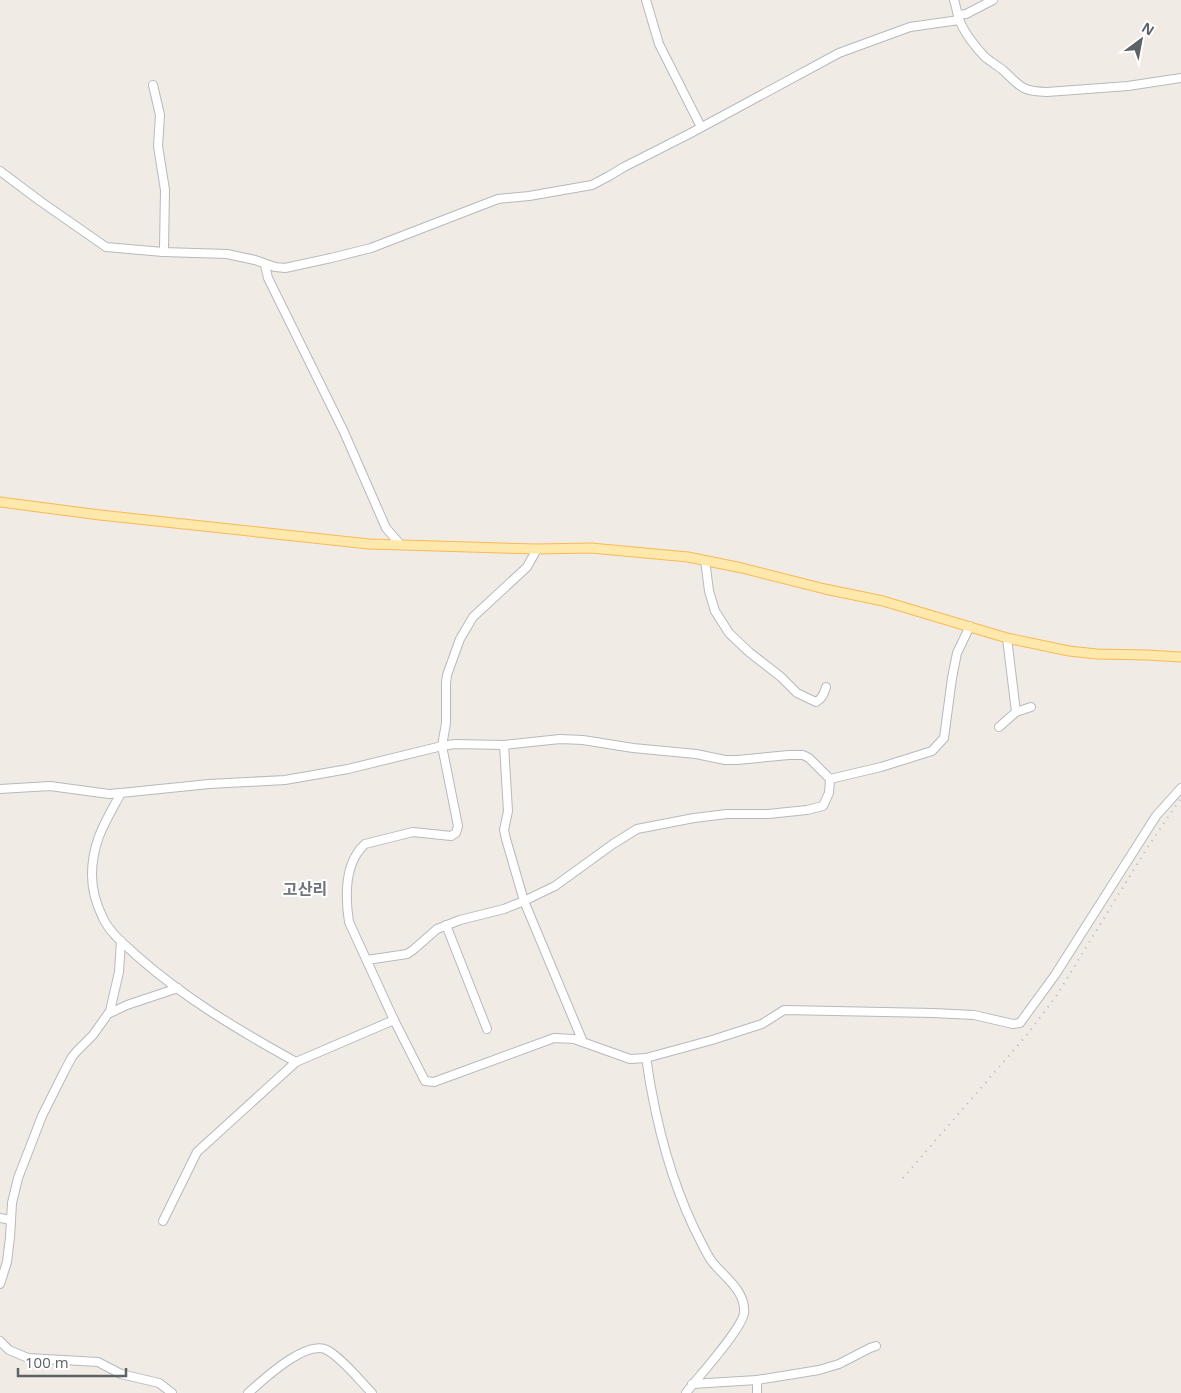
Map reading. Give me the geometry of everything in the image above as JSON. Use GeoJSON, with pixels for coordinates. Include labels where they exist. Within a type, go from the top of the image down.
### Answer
{"type":"FeatureCollection","features":[{"type":"Feature","properties":{"kind":"main road"},"geometry":{"type":"LineString","coordinates":[[0,502],[100,515],[369,544],[537,549],[591,548],[705,560],[883,601],[1007,638],[1069,651],[1181,657]]}},
{"type":"Feature","properties":{"kind":"street"},"geometry":{"type":"LineString","coordinates":[[646,0],[659,44],[701,127]]}},
{"type":"Feature","properties":{"kind":"street"},"geometry":{"type":"LineString","coordinates":[[954,0],[959,18],[971,40],[985,56],[1004,70],[1014,82],[1034,92],[1128,86],[1181,78]]}},
{"type":"Feature","properties":{"kind":"street"},"geometry":{"type":"LineString","coordinates":[[0,171],[40,202],[106,247],[163,252],[227,254],[255,260],[275,268],[285,268],[363,251],[498,199],[529,196],[592,185],[839,53],[910,28],[959,18],[993,0]]}},
{"type":"Feature","properties":{"kind":"street"},"geometry":{"type":"LineString","coordinates":[[153,85],[160,115],[158,146],[165,190],[163,252]]}},
{"type":"Feature","properties":{"kind":"street"},"geometry":{"type":"LineString","coordinates":[[265,265],[268,278],[344,432],[386,528],[400,544]]}},
{"type":"Feature","properties":{"kind":"street"},"geometry":{"type":"LineString","coordinates":[[537,549],[527,567],[473,617],[460,639],[447,675],[446,724],[442,746],[458,826],[456,833],[451,836],[413,832],[365,844],[360,848],[348,872],[346,904],[349,922],[394,1020],[425,1081],[430,1082],[554,1038],[574,1039],[630,1059],[646,1058],[762,1024],[784,1010],[933,1013],[974,1016],[1013,1024],[1020,1022],[1055,976],[1156,816],[1181,788]]}},
{"type":"Feature","properties":{"kind":"street"},"geometry":{"type":"LineString","coordinates":[[705,560],[709,591],[715,611],[729,633],[749,652],[781,677],[797,694],[816,702],[824,694],[826,686]]}},
{"type":"Feature","properties":{"kind":"street"},"geometry":{"type":"LineString","coordinates":[[830,779],[881,767],[932,751],[940,744],[944,738],[957,652],[970,626]]}},
{"type":"Feature","properties":{"kind":"street"},"geometry":{"type":"LineString","coordinates":[[1007,638],[1016,712]]}},
{"type":"Feature","properties":{"kind":"street"},"geometry":{"type":"LineString","coordinates":[[999,727],[1016,712],[1031,707]]}},
{"type":"Feature","properties":{"kind":"street"},"geometry":{"type":"LineString","coordinates":[[0,789],[50,786],[121,794],[209,784],[285,780],[348,769],[455,744],[504,745],[560,739],[583,740],[633,748],[696,754],[725,760],[803,755],[809,758],[830,779],[829,793],[823,806],[807,810],[768,814],[727,814],[677,820],[637,829],[555,886],[504,909],[460,920],[437,929],[407,954],[367,960]]}},
{"type":"Feature","properties":{"kind":"street"},"geometry":{"type":"LineString","coordinates":[[504,745],[508,811],[504,830],[524,901],[583,1042]]}},
{"type":"Feature","properties":{"kind":"street"},"geometry":{"type":"LineString","coordinates":[[121,794],[101,828],[94,857],[92,873],[96,900],[103,919],[121,941],[157,974],[231,1025],[296,1062]]}},
{"type":"Feature","properties":{"kind":"street"},"geometry":{"type":"LineString","coordinates":[[446,925],[487,1029]]}},
{"type":"Feature","properties":{"kind":"street"},"geometry":{"type":"LineString","coordinates":[[0,1284],[7,1262],[12,1204],[18,1178],[51,1096],[72,1057],[93,1035],[108,1014],[119,972],[121,941]]}},
{"type":"Feature","properties":{"kind":"street"},"geometry":{"type":"LineString","coordinates":[[108,1014],[126,1005],[178,988]]}},
{"type":"Feature","properties":{"kind":"street"},"geometry":{"type":"LineString","coordinates":[[163,1221],[197,1152],[296,1062],[394,1020]]}},
{"type":"Feature","properties":{"kind":"street"},"geometry":{"type":"LineString","coordinates":[[646,1058],[658,1124],[680,1197],[706,1252],[736,1288],[744,1304],[743,1318],[726,1343],[686,1393]]}},
{"type":"Feature","properties":{"kind":"street"},"geometry":{"type":"LineString","coordinates":[[0,1218],[11,1220]]}},
{"type":"Feature","properties":{"kind":"street"},"geometry":{"type":"LineString","coordinates":[[0,1341],[9,1350],[28,1358],[98,1362],[126,1376],[159,1383],[172,1393]]}},
{"type":"Feature","properties":{"kind":"street"},"geometry":{"type":"LineString","coordinates":[[692,1384],[788,1376],[830,1367],[876,1346]]}},
{"type":"Feature","properties":{"kind":"street"},"geometry":{"type":"LineString","coordinates":[[248,1393],[274,1371],[299,1354],[310,1349],[319,1348],[326,1349],[337,1357],[372,1393]]}},
{"type":"Feature","properties":{"kind":"street"},"geometry":{"type":"LineString","coordinates":[[757,1380],[757,1393]]}},
{"type":"Feature","properties":{"kind":"railway"},"geometry":{"type":"LineString","coordinates":[[903,1178],[1026,1036],[1057,995],[1147,848],[1181,798]]}},
{"type":"Feature","properties":{"kind":"district","name":"고산리"},"geometry":{"type":"Point","coordinates":[305,889]}}]}
